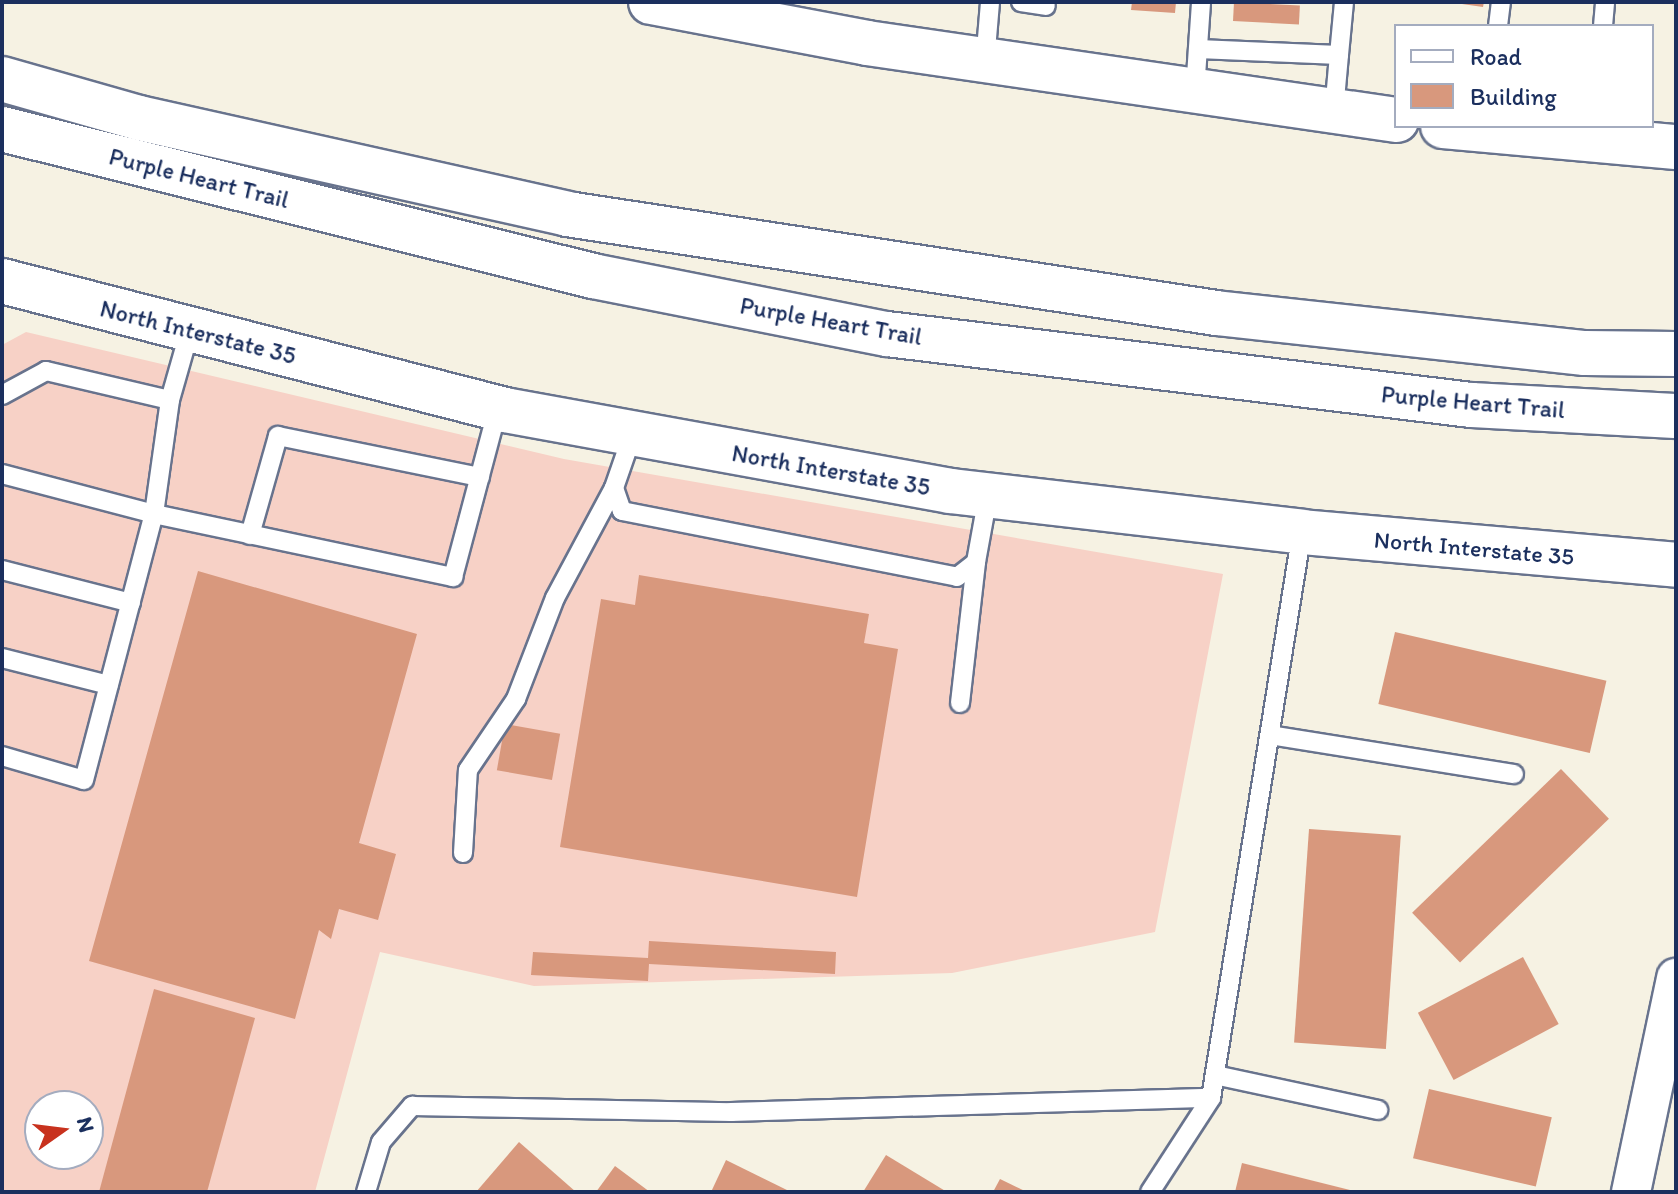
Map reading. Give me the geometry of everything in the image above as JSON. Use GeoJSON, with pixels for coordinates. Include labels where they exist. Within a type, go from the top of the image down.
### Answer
{"type":"FeatureCollection","features":[{"type":"Feature","properties":{"kind":"main road"},"geometry":{"type":"LineString","coordinates":[[651,2],[985,62],[1194,95],[1394,120]]}},
{"type":"Feature","properties":{"kind":"main road","name":"Purple Heart Trail"},"geometry":{"type":"LineString","coordinates":[[2,79],[139,118],[567,214],[1216,313],[1585,353],[1676,354]]}},
{"type":"Feature","properties":{"kind":"main road"},"geometry":{"type":"LineString","coordinates":[[1470,128],[1590,134],[1676,147]]}},
{"type":"Feature","properties":{"kind":"main road","name":"Purple Heart Trail"},"geometry":{"type":"LineString","coordinates":[[2,129],[593,276],[887,334],[1471,405],[1676,416]]}},
{"type":"Feature","properties":{"kind":"main road","name":"North Interstate 35"},"geometry":{"type":"LineString","coordinates":[[2,281],[498,408],[988,496],[1302,532],[1676,565]]}},
{"type":"Feature","properties":{"kind":"street"},"geometry":{"type":"LineString","coordinates":[[1631,1192],[1676,978]]}},
{"type":"Feature","properties":{"kind":"lane"},"geometry":{"type":"LineString","coordinates":[[985,62],[990,2]]}},
{"type":"Feature","properties":{"kind":"lane"},"geometry":{"type":"LineString","coordinates":[[1021,2],[1046,6]]}},
{"type":"Feature","properties":{"kind":"lane"},"geometry":{"type":"LineString","coordinates":[[1194,95],[1201,2]]}},
{"type":"Feature","properties":{"kind":"lane"},"geometry":{"type":"LineString","coordinates":[[1333,113],[1344,2]]}},
{"type":"Feature","properties":{"kind":"lane"},"geometry":{"type":"LineString","coordinates":[[1498,24],[1501,2]]}},
{"type":"Feature","properties":{"kind":"lane"},"geometry":{"type":"LineString","coordinates":[[1603,24],[1605,2]]}},
{"type":"Feature","properties":{"kind":"lane"},"geometry":{"type":"LineString","coordinates":[[1198,49],[1339,55]]}},
{"type":"Feature","properties":{"kind":"lane"},"geometry":{"type":"LineString","coordinates":[[2,756],[84,780],[154,514],[170,400],[190,330]]}},
{"type":"Feature","properties":{"kind":"lane"},"geometry":{"type":"LineString","coordinates":[[2,395],[46,371],[170,400]]}},
{"type":"Feature","properties":{"kind":"lane"},"geometry":{"type":"LineString","coordinates":[[2,474],[154,514],[453,577],[498,408]]}},
{"type":"Feature","properties":{"kind":"lane"},"geometry":{"type":"LineString","coordinates":[[463,853],[468,770],[516,699],[555,598],[614,488],[633,433]]}},
{"type":"Feature","properties":{"kind":"lane"},"geometry":{"type":"LineString","coordinates":[[250,535],[278,436],[480,477]]}},
{"type":"Feature","properties":{"kind":"lane"},"geometry":{"type":"LineString","coordinates":[[614,488],[622,511],[957,577],[976,562]]}},
{"type":"Feature","properties":{"kind":"lane"},"geometry":{"type":"LineString","coordinates":[[960,703],[976,562],[988,496]]}},
{"type":"Feature","properties":{"kind":"lane"},"geometry":{"type":"LineString","coordinates":[[1150,1192],[1211,1098],[1302,532]]}},
{"type":"Feature","properties":{"kind":"lane"},"geometry":{"type":"LineString","coordinates":[[2,570],[131,603]]}},
{"type":"Feature","properties":{"kind":"lane"},"geometry":{"type":"LineString","coordinates":[[2,658],[109,685]]}},
{"type":"Feature","properties":{"kind":"lane"},"geometry":{"type":"LineString","coordinates":[[1270,735],[1514,774]]}},
{"type":"Feature","properties":{"kind":"lane"},"geometry":{"type":"LineString","coordinates":[[1215,1075],[1378,1110]]}},
{"type":"Feature","properties":{"kind":"lane"},"geometry":{"type":"LineString","coordinates":[[366,1192],[381,1142],[412,1106],[731,1112],[1211,1098]]}},
{"type":"Feature","properties":{"kind":"shaded area"},"geometry":{"type":"Polygon","coordinates":[[[26,332],[564,459],[1223,574],[1155,932],[952,973],[534,986],[380,952],[315,1192],[2,1192],[2,345],[26,332]]]}},
{"type":"Feature","properties":{"kind":"building"},"geometry":{"type":"Polygon","coordinates":[[[1132,2],[1176,2],[1175,13],[1131,10],[1132,2]]]}},
{"type":"Feature","properties":{"kind":"building"},"geometry":{"type":"Polygon","coordinates":[[[1234,2],[1300,5],[1299,24],[1233,21],[1234,2]]]}},
{"type":"Feature","properties":{"kind":"building"},"geometry":{"type":"Polygon","coordinates":[[[1448,2],[1484,2],[1483,7],[1448,2]]]}},
{"type":"Feature","properties":{"kind":"building"},"geometry":{"type":"Polygon","coordinates":[[[198,571],[417,634],[359,843],[396,854],[378,920],[339,909],[331,939],[319,930],[295,1019],[89,961],[198,571]]]}},
{"type":"Feature","properties":{"kind":"building"},"geometry":{"type":"Polygon","coordinates":[[[639,575],[869,614],[864,643],[898,649],[857,897],[560,847],[601,599],[635,605],[639,575]]]}},
{"type":"Feature","properties":{"kind":"building"},"geometry":{"type":"Polygon","coordinates":[[[1395,632],[1606,681],[1590,753],[1378,704],[1395,632]]]}},
{"type":"Feature","properties":{"kind":"building"},"geometry":{"type":"Polygon","coordinates":[[[505,724],[560,734],[552,780],[497,770],[505,724]]]}},
{"type":"Feature","properties":{"kind":"building"},"geometry":{"type":"Polygon","coordinates":[[[1561,769],[1609,819],[1460,962],[1412,913],[1561,769]]]}},
{"type":"Feature","properties":{"kind":"building"},"geometry":{"type":"Polygon","coordinates":[[[1309,829],[1401,835],[1386,1049],[1294,1042],[1309,829]]]}},
{"type":"Feature","properties":{"kind":"building"},"geometry":{"type":"Polygon","coordinates":[[[649,941],[836,952],[835,974],[649,964],[648,981],[531,975],[533,952],[648,958],[649,941]]]}},
{"type":"Feature","properties":{"kind":"building"},"geometry":{"type":"Polygon","coordinates":[[[1523,957],[1559,1024],[1454,1080],[1418,1013],[1523,957]]]}},
{"type":"Feature","properties":{"kind":"building"},"geometry":{"type":"Polygon","coordinates":[[[154,989],[255,1018],[207,1192],[99,1192],[154,989]]]}},
{"type":"Feature","properties":{"kind":"building"},"geometry":{"type":"Polygon","coordinates":[[[1429,1089],[1552,1117],[1536,1187],[1413,1158],[1429,1089]]]}},
{"type":"Feature","properties":{"kind":"building"},"geometry":{"type":"Polygon","coordinates":[[[519,1142],[576,1192],[476,1192],[519,1142]]]}},
{"type":"Feature","properties":{"kind":"building"},"geometry":{"type":"Polygon","coordinates":[[[886,1155],[947,1192],[863,1192],[886,1155]]]}},
{"type":"Feature","properties":{"kind":"building"},"geometry":{"type":"Polygon","coordinates":[[[726,1160],[791,1192],[711,1192],[726,1160]]]}},
{"type":"Feature","properties":{"kind":"building"},"geometry":{"type":"Polygon","coordinates":[[[1242,1163],[1354,1191],[1235,1192],[1242,1163]]]}},
{"type":"Feature","properties":{"kind":"building"},"geometry":{"type":"Polygon","coordinates":[[[615,1166],[650,1192],[596,1192],[615,1166]]]}},
{"type":"Feature","properties":{"kind":"building"},"geometry":{"type":"Polygon","coordinates":[[[1000,1179],[1027,1192],[993,1192],[1000,1179]]]}}]}
